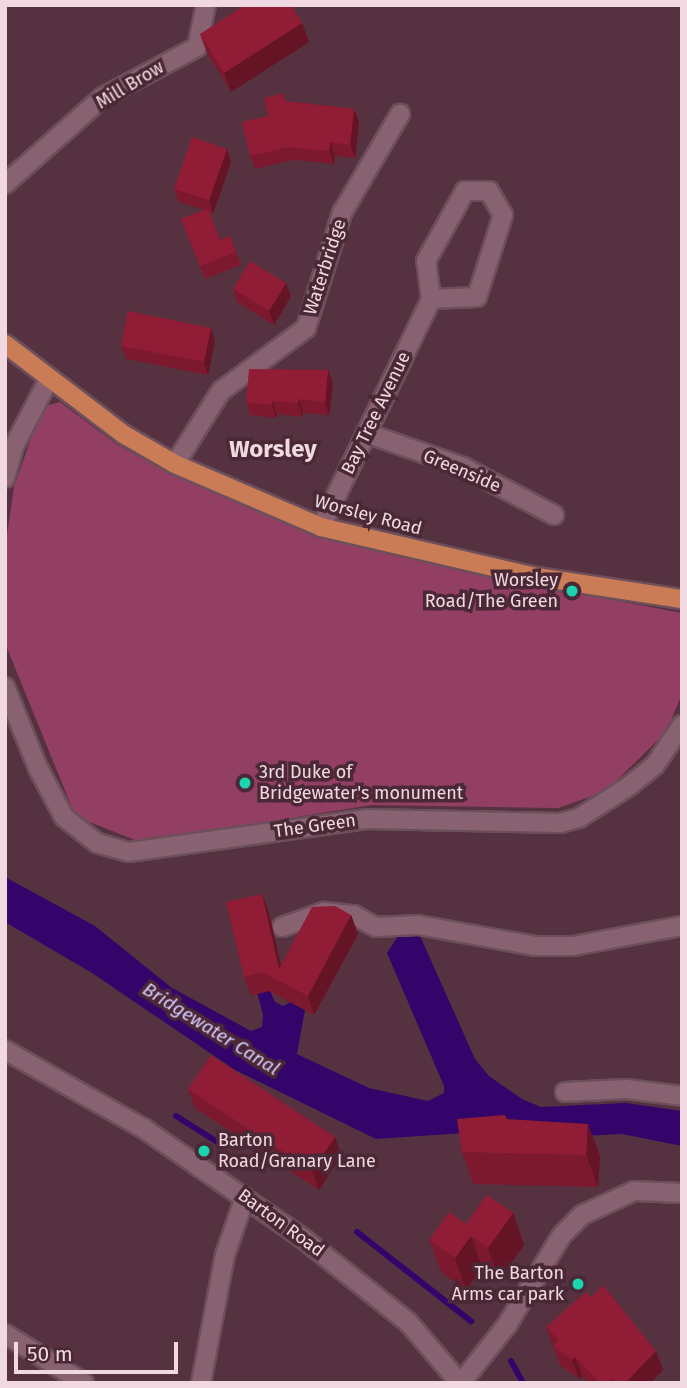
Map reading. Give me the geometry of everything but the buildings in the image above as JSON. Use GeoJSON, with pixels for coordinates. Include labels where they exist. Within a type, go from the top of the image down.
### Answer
{"type":"FeatureCollection","features":[{"type":"Feature","properties":{"kind":"main road","name":"Worsley Road"},"geometry":{"type":"LineString","coordinates":[[5,344],[123,434],[175,464],[321,527],[531,576],[682,598]]}},
{"type":"Feature","properties":{"kind":"street","name":"Mill Brow"},"geometry":{"type":"LineString","coordinates":[[5,184],[103,97],[197,47],[206,5]]}},
{"type":"Feature","properties":{"kind":"street","name":"Waterbridge"},"geometry":{"type":"LineString","coordinates":[[175,464],[221,391],[306,328],[342,213],[400,114]]}},
{"type":"Feature","properties":{"kind":"street"},"geometry":{"type":"LineString","coordinates":[[465,191],[489,191],[503,215],[477,297],[431,299],[426,261],[465,191]]}},
{"type":"Feature","properties":{"kind":"street","name":"Bay Tree Avenue"},"geometry":{"type":"LineString","coordinates":[[321,527],[431,299]]}},
{"type":"Feature","properties":{"kind":"street"},"geometry":{"type":"LineString","coordinates":[[5,478],[15,444],[49,379]]}},
{"type":"Feature","properties":{"kind":"street","name":"Greenside"},"geometry":{"type":"LineString","coordinates":[[366,433],[463,467],[554,515]]}},
{"type":"Feature","properties":{"kind":"street","name":"The Green"},"geometry":{"type":"LineString","coordinates":[[5,687],[38,768],[64,817],[97,843],[129,852],[367,819],[559,822],[579,818],[629,786],[655,765],[682,726]]}},
{"type":"Feature","properties":{"kind":"street"},"geometry":{"type":"LineString","coordinates":[[282,927],[324,912],[354,915],[376,927],[418,925],[536,946],[573,946],[682,926]]}},
{"type":"Feature","properties":{"kind":"street","name":"Barton Road"},"geometry":{"type":"LineString","coordinates":[[5,1050],[143,1128],[245,1198],[408,1322],[461,1383]]}},
{"type":"Feature","properties":{"kind":"street"},"geometry":{"type":"LineString","coordinates":[[565,1092],[626,1089],[682,1096]]}},
{"type":"Feature","properties":{"kind":"street"},"geometry":{"type":"LineString","coordinates":[[461,1383],[507,1325],[562,1236],[582,1215],[634,1191],[682,1193]]}},
{"type":"Feature","properties":{"kind":"street"},"geometry":{"type":"LineString","coordinates":[[201,1383],[225,1255],[245,1198]]}},
{"type":"Feature","properties":{"kind":"street"},"geometry":{"type":"LineString","coordinates":[[5,1334],[84,1383]]}},
{"type":"Feature","properties":{"kind":"shaded area"},"geometry":{"type":"Polygon","coordinates":[[[60,402],[116,444],[167,472],[298,529],[464,572],[682,613],[682,694],[666,732],[606,791],[558,808],[372,805],[140,842],[87,821],[73,810],[5,643],[5,549],[14,487],[42,407],[60,402]]]}},
{"type":"Feature","properties":{"kind":"water","name":"Bridgewater Canal"},"geometry":{"type":"Polygon","coordinates":[[[5,877],[95,926],[172,988],[251,1031],[262,1027],[263,1015],[239,922],[275,1002],[283,1006],[291,1002],[347,931],[305,1010],[297,1054],[369,1088],[428,1101],[444,1093],[444,1086],[387,953],[398,936],[417,929],[475,1059],[489,1076],[522,1099],[541,1107],[626,1103],[682,1111],[682,1146],[622,1134],[583,1136],[557,1127],[376,1139],[235,1070],[92,973],[5,922],[5,877]]]}},
{"type":"Feature","properties":{"kind":"waterway"},"geometry":{"type":"LineString","coordinates":[[176,1116],[222,1145]]}},
{"type":"Feature","properties":{"kind":"waterway"},"geometry":{"type":"LineString","coordinates":[[357,1232],[471,1321]]}},
{"type":"Feature","properties":{"kind":"waterway"},"geometry":{"type":"LineString","coordinates":[[511,1361],[523,1383]]}},
{"type":"Feature","properties":{"kind":"place","name":"Worsley Road/The Green"},"geometry":{"type":"Point","coordinates":[572,591]}},
{"type":"Feature","properties":{"kind":"place","name":"3rd Duke of Bridgewater's monument"},"geometry":{"type":"Point","coordinates":[245,783]}},
{"type":"Feature","properties":{"kind":"place","name":"Barton Road/Granary Lane"},"geometry":{"type":"Point","coordinates":[204,1151]}},
{"type":"Feature","properties":{"kind":"place","name":"The Barton Arms car park"},"geometry":{"type":"Point","coordinates":[578,1284]}},
{"type":"Feature","properties":{"kind":"district","name":"Worsley"},"geometry":{"type":"Point","coordinates":[273,450]}}]}
